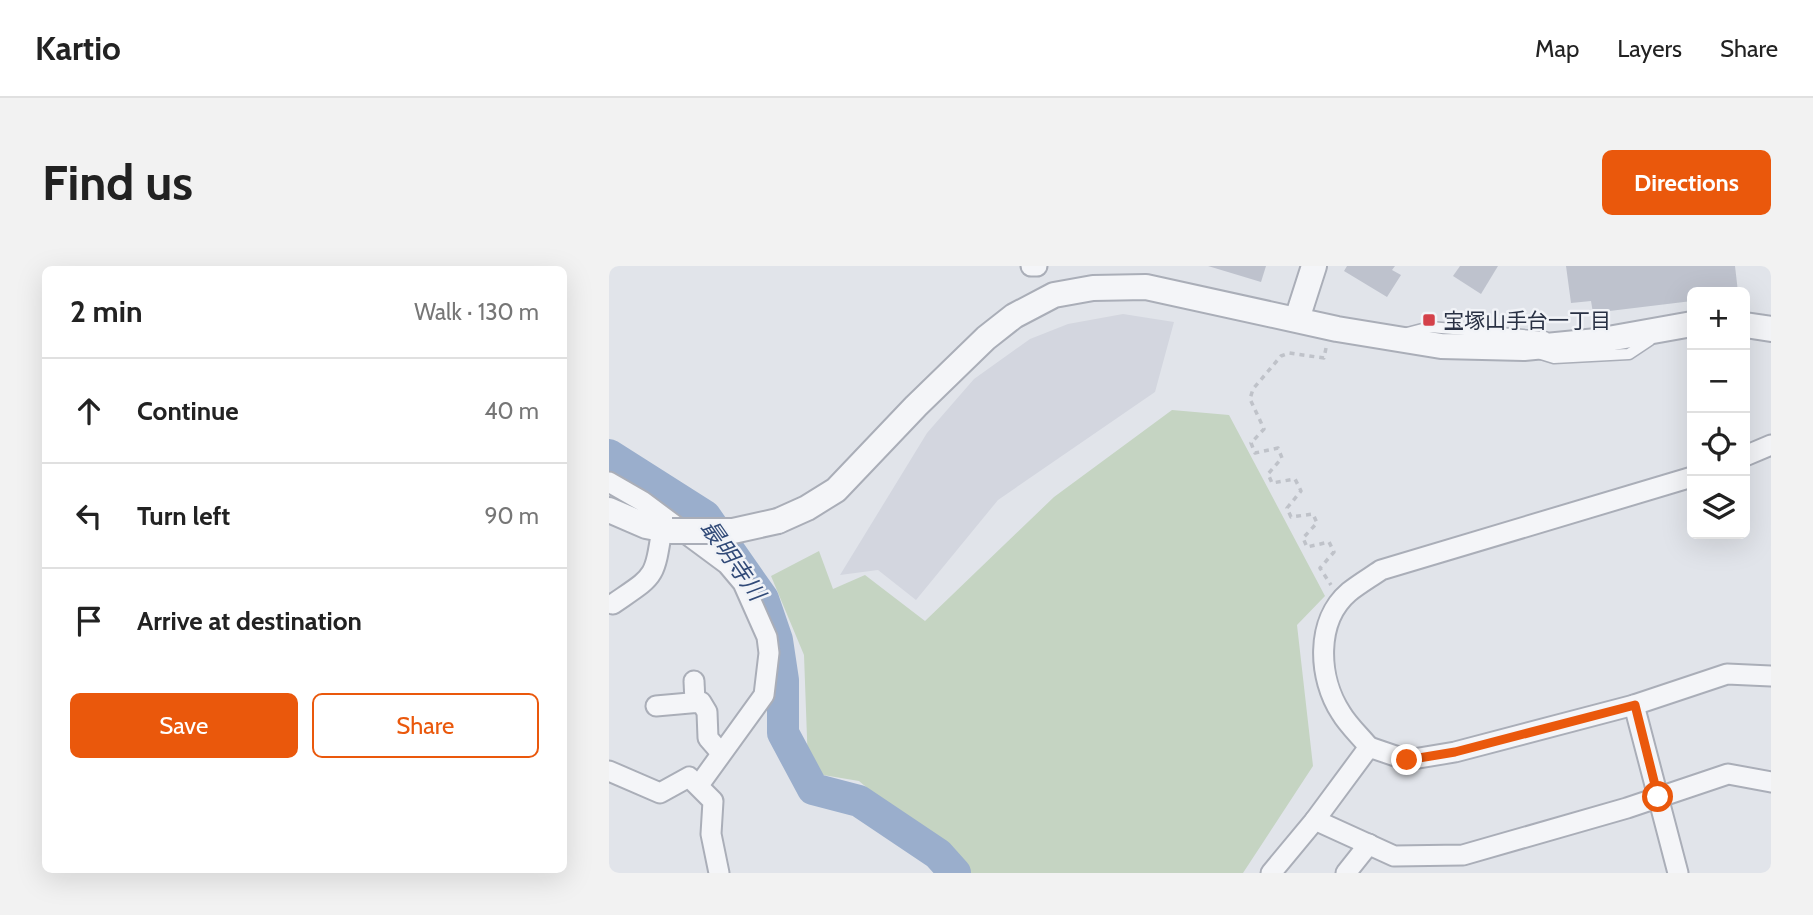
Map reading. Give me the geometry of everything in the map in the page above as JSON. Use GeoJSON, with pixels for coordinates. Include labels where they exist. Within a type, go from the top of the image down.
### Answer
{"type":"FeatureCollection","features":[{"type":"Feature","properties":{"kind":"street"},"geometry":{"type":"LineString","coordinates":[[1031,266],[1037,266]]}},
{"type":"Feature","properties":{"kind":"street"},"geometry":{"type":"LineString","coordinates":[[1297,319],[1314,266]]}},
{"type":"Feature","properties":{"kind":"street"},"geometry":{"type":"LineString","coordinates":[[609,510],[646,526],[667,530],[733,531],[778,521],[807,508],[836,490],[916,406],[986,338],[1014,316],[1054,295],[1093,288],[1146,287],[1390,338],[1441,346],[1524,348],[1575,343],[1682,325]]}},
{"type":"Feature","properties":{"kind":"street"},"geometry":{"type":"LineString","coordinates":[[1750,327],[1771,329]]}},
{"type":"Feature","properties":{"kind":"street"},"geometry":{"type":"LineString","coordinates":[[1750,454],[1771,444]]}},
{"type":"Feature","properties":{"kind":"street"},"geometry":{"type":"LineString","coordinates":[[1687,478],[1381,570],[1347,594],[1329,622],[1323,649],[1327,685],[1341,713],[1369,747],[1407,760],[1443,754],[1635,705],[1727,674],[1771,676]]}},
{"type":"Feature","properties":{"kind":"street"},"geometry":{"type":"LineString","coordinates":[[609,482],[642,500],[727,565],[743,583],[761,619],[769,653],[764,695],[699,785]]}},
{"type":"Feature","properties":{"kind":"street"},"geometry":{"type":"LineString","coordinates":[[613,604],[655,570],[667,530]]}},
{"type":"Feature","properties":{"kind":"street"},"geometry":{"type":"LineString","coordinates":[[694,681],[695,702]]}},
{"type":"Feature","properties":{"kind":"street"},"geometry":{"type":"LineString","coordinates":[[656,706],[701,702],[707,712],[708,738],[721,753]]}},
{"type":"Feature","properties":{"kind":"street"},"geometry":{"type":"LineString","coordinates":[[1635,705],[1678,873]]}},
{"type":"Feature","properties":{"kind":"street"},"geometry":{"type":"LineString","coordinates":[[1272,873],[1369,747]]}},
{"type":"Feature","properties":{"kind":"street"},"geometry":{"type":"LineString","coordinates":[[609,771],[660,793],[689,777],[699,785],[713,801],[711,834],[719,873]]}},
{"type":"Feature","properties":{"kind":"street"},"geometry":{"type":"LineString","coordinates":[[1315,820],[1394,856],[1459,864],[1728,774],[1771,782]]}},
{"type":"Feature","properties":{"kind":"street"},"geometry":{"type":"LineString","coordinates":[[1346,873],[1369,845]]}},
{"type":"Feature","properties":{"kind":"lane"},"geometry":{"type":"LineString","coordinates":[[1524,348],[1554,358],[1629,354],[1682,325]]}},
{"type":"Feature","properties":{"kind":"lane"},"geometry":{"type":"LineString","coordinates":[[1390,338],[1430,327],[1539,335],[1575,343]]}},
{"type":"Feature","properties":{"kind":"path"},"geometry":{"type":"LineString","coordinates":[[1324,358],[1289,353],[1281,356],[1253,388],[1250,399],[1263,429],[1251,443],[1255,453],[1278,448],[1282,457],[1268,474],[1272,482],[1296,478],[1301,491],[1287,508],[1291,517],[1313,514],[1317,523],[1303,538],[1307,547],[1329,542],[1334,552],[1320,568],[1329,584]]}},
{"type":"Feature","properties":{"kind":"shaded area"},"geometry":{"type":"Polygon","coordinates":[[[1123,314],[1174,322],[1155,392],[998,500],[916,600],[878,570],[840,575],[927,433],[974,379],[1030,339],[1068,324],[1123,314]]]}},
{"type":"Feature","properties":{"kind":"green space"},"geometry":{"type":"Polygon","coordinates":[[[1172,410],[1229,415],[1325,596],[1297,625],[1313,766],[1243,873],[968,873],[859,781],[823,775],[808,765],[804,655],[771,576],[819,551],[833,589],[865,575],[925,621],[1054,497],[1172,410]]]}},
{"type":"Feature","properties":{"kind":"building"},"geometry":{"type":"Polygon","coordinates":[[[1208,266],[1266,266],[1261,282],[1208,266]]]}},
{"type":"Feature","properties":{"kind":"building"},"geometry":{"type":"Polygon","coordinates":[[[1347,266],[1395,266],[1392,270],[1401,275],[1387,297],[1344,271],[1347,266]]]}},
{"type":"Feature","properties":{"kind":"building"},"geometry":{"type":"Polygon","coordinates":[[[1460,266],[1498,266],[1481,294],[1453,276],[1460,266]]]}},
{"type":"Feature","properties":{"kind":"building"},"geometry":{"type":"Polygon","coordinates":[[[1566,266],[1735,266],[1737,287],[1687,287],[1687,302],[1593,313],[1591,301],[1571,303],[1566,266]]]}},
{"type":"Feature","properties":{"kind":"waterway","name":"最明寺川"},"geometry":{"type":"LineString","coordinates":[[609,455],[705,516],[763,599],[777,640],[783,680],[783,733],[813,789],[859,801],[938,854],[955,873]]}},
{"type":"Feature","properties":{"kind":"place","name":"宝塚山手台一丁目"},"geometry":{"type":"Point","coordinates":[1429,320]}},
{"type":"Feature","properties":{"kind":"route"},"geometry":{"type":"LineString","coordinates":[[1407,760],[1455,752],[1635,705],[1658,797]]}}]}
